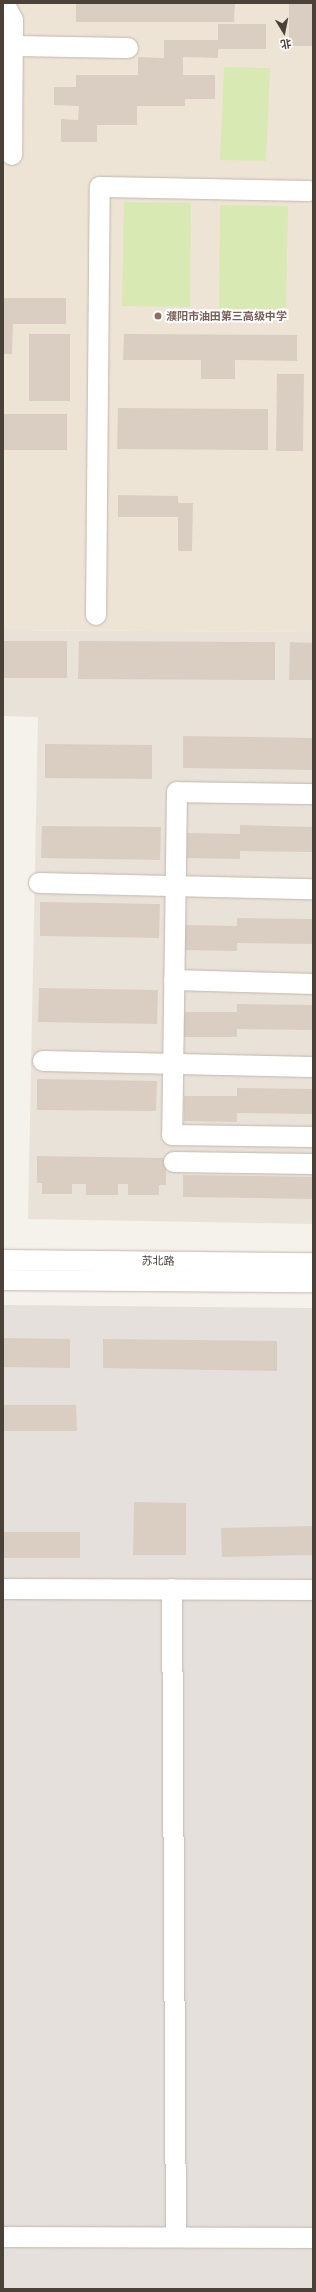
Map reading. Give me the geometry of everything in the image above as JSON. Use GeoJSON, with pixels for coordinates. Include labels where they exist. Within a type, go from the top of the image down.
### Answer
{"type":"FeatureCollection","features":[{"type":"Feature","properties":{"kind":"street"},"geometry":{"type":"LineString","coordinates":[[4,3],[13,20],[12,156]]}},
{"type":"Feature","properties":{"kind":"street"},"geometry":{"type":"LineString","coordinates":[[13,46],[128,48]]}},
{"type":"Feature","properties":{"kind":"street"},"geometry":{"type":"LineString","coordinates":[[96,615],[100,187],[310,191]]}},
{"type":"Feature","properties":{"kind":"street"},"geometry":{"type":"LineString","coordinates":[[313,794],[177,792],[172,1135],[313,1137]]}},
{"type":"Feature","properties":{"kind":"street"},"geometry":{"type":"LineString","coordinates":[[40,883],[313,889]]}},
{"type":"Feature","properties":{"kind":"street"},"geometry":{"type":"LineString","coordinates":[[174,980],[313,984]]}},
{"type":"Feature","properties":{"kind":"street"},"geometry":{"type":"LineString","coordinates":[[43,1061],[313,1067]]}},
{"type":"Feature","properties":{"kind":"street"},"geometry":{"type":"LineString","coordinates":[[174,1162],[313,1164]]}},
{"type":"Feature","properties":{"kind":"street","name":"苏北路"},"geometry":{"type":"LineString","coordinates":[[3,1260],[313,1263]]}},
{"type":"Feature","properties":{"kind":"street","name":"苏北路"},"geometry":{"type":"LineString","coordinates":[[3,1280],[313,1282]]}},
{"type":"Feature","properties":{"kind":"street"},"geometry":{"type":"LineString","coordinates":[[3,1589],[313,1590]]}},
{"type":"Feature","properties":{"kind":"street"},"geometry":{"type":"LineString","coordinates":[[172,1589],[176,2237]]}},
{"type":"Feature","properties":{"kind":"street"},"geometry":{"type":"LineString","coordinates":[[3,2237],[313,2238]]}},
{"type":"Feature","properties":{"kind":"shaded area","name":"濮阳市油田第三高级中学"},"geometry":{"type":"Polygon","coordinates":[[[3,3],[313,3],[313,632],[3,630],[3,3]]]}},
{"type":"Feature","properties":{"kind":"shaded area"},"geometry":{"type":"Polygon","coordinates":[[[3,630],[313,632],[313,1224],[28,1219],[38,717],[3,716],[3,630]]]}},
{"type":"Feature","properties":{"kind":"shaded area"},"geometry":{"type":"Polygon","coordinates":[[[3,1305],[313,1308],[313,2289],[3,2289],[3,1305]]]}},
{"type":"Feature","properties":{"kind":"green space"},"geometry":{"type":"Polygon","coordinates":[[[224,67],[270,68],[266,161],[220,160],[224,67]]]}},
{"type":"Feature","properties":{"kind":"green space"},"geometry":{"type":"Polygon","coordinates":[[[124,202],[191,203],[190,307],[122,306],[124,202]]]}},
{"type":"Feature","properties":{"kind":"green space"},"geometry":{"type":"Polygon","coordinates":[[[220,205],[288,206],[286,310],[219,309],[220,205]]]}},
{"type":"Feature","properties":{"kind":"building"},"geometry":{"type":"Polygon","coordinates":[[[76,3],[235,3],[234,22],[76,22],[76,3]]]}},
{"type":"Feature","properties":{"kind":"building"},"geometry":{"type":"Polygon","coordinates":[[[289,3],[313,3],[312,46],[289,46],[289,3]]]}},
{"type":"Feature","properties":{"kind":"building"},"geometry":{"type":"Polygon","coordinates":[[[218,24],[266,24],[266,49],[218,49],[218,58],[183,57],[183,75],[215,75],[215,99],[185,99],[185,106],[137,106],[137,125],[97,125],[97,142],[61,142],[61,119],[78,120],[79,106],[54,105],[54,87],[76,87],[76,75],[138,75],[138,57],[164,58],[164,40],[218,40],[218,24]]]}},
{"type":"Feature","properties":{"kind":"building"},"geometry":{"type":"Polygon","coordinates":[[[3,298],[66,298],[66,324],[13,324],[12,354],[3,354],[3,298]]]}},
{"type":"Feature","properties":{"kind":"building"},"geometry":{"type":"Polygon","coordinates":[[[29,334],[70,334],[70,401],[29,401],[29,334]]]}},
{"type":"Feature","properties":{"kind":"building"},"geometry":{"type":"Polygon","coordinates":[[[124,334],[297,335],[297,361],[235,360],[235,379],[201,379],[201,360],[123,360],[124,334]]]}},
{"type":"Feature","properties":{"kind":"building"},"geometry":{"type":"Polygon","coordinates":[[[277,374],[304,374],[303,451],[276,451],[277,374]]]}},
{"type":"Feature","properties":{"kind":"building"},"geometry":{"type":"Polygon","coordinates":[[[118,408],[268,409],[268,450],[117,449],[118,408]]]}},
{"type":"Feature","properties":{"kind":"building"},"geometry":{"type":"Polygon","coordinates":[[[3,414],[67,414],[67,450],[3,450],[3,414]]]}},
{"type":"Feature","properties":{"kind":"building"},"geometry":{"type":"Polygon","coordinates":[[[118,495],[178,496],[178,503],[193,503],[192,551],[178,551],[178,517],[118,517],[118,495]]]}},
{"type":"Feature","properties":{"kind":"building"},"geometry":{"type":"Polygon","coordinates":[[[3,641],[67,641],[67,678],[3,678],[3,641]]]}},
{"type":"Feature","properties":{"kind":"building"},"geometry":{"type":"Polygon","coordinates":[[[79,641],[275,642],[275,680],[78,679],[79,641]]]}},
{"type":"Feature","properties":{"kind":"building"},"geometry":{"type":"Polygon","coordinates":[[[290,642],[313,643],[313,680],[289,680],[290,642]]]}},
{"type":"Feature","properties":{"kind":"building"},"geometry":{"type":"Polygon","coordinates":[[[183,736],[313,738],[313,770],[183,768],[183,736]]]}},
{"type":"Feature","properties":{"kind":"building"},"geometry":{"type":"Polygon","coordinates":[[[45,744],[152,745],[152,779],[45,778],[45,744]]]}},
{"type":"Feature","properties":{"kind":"building"},"geometry":{"type":"Polygon","coordinates":[[[240,825],[313,827],[313,852],[240,851],[240,859],[187,858],[187,833],[240,834],[240,825]]]}},
{"type":"Feature","properties":{"kind":"building"},"geometry":{"type":"Polygon","coordinates":[[[42,826],[161,827],[160,860],[41,858],[42,826]]]}},
{"type":"Feature","properties":{"kind":"building"},"geometry":{"type":"Polygon","coordinates":[[[40,902],[160,904],[159,938],[40,936],[40,902]]]}},
{"type":"Feature","properties":{"kind":"building"},"geometry":{"type":"Polygon","coordinates":[[[237,918],[313,919],[313,944],[237,943],[237,951],[184,950],[184,925],[237,926],[237,918]]]}},
{"type":"Feature","properties":{"kind":"building"},"geometry":{"type":"Polygon","coordinates":[[[39,988],[158,990],[157,1024],[38,1022],[39,988]]]}},
{"type":"Feature","properties":{"kind":"building"},"geometry":{"type":"Polygon","coordinates":[[[237,1004],[313,1005],[313,1030],[237,1029],[237,1037],[184,1037],[184,1012],[237,1012],[237,1004]]]}},
{"type":"Feature","properties":{"kind":"building"},"geometry":{"type":"Polygon","coordinates":[[[37,1079],[157,1081],[156,1111],[37,1110],[37,1079]]]}},
{"type":"Feature","properties":{"kind":"building"},"geometry":{"type":"Polygon","coordinates":[[[237,1088],[313,1089],[313,1114],[237,1113],[237,1122],[184,1121],[184,1096],[237,1096],[237,1088]]]}},
{"type":"Feature","properties":{"kind":"building"},"geometry":{"type":"Polygon","coordinates":[[[37,1156],[166,1158],[166,1185],[159,1185],[159,1195],[128,1195],[128,1184],[118,1184],[118,1195],[86,1195],[86,1184],[72,1184],[72,1194],[42,1194],[42,1183],[37,1183],[37,1156]]]}},
{"type":"Feature","properties":{"kind":"building"},"geometry":{"type":"Polygon","coordinates":[[[183,1175],[313,1177],[313,1199],[183,1197],[183,1175]]]}},
{"type":"Feature","properties":{"kind":"building"},"geometry":{"type":"Polygon","coordinates":[[[3,1338],[70,1339],[70,1368],[3,1367],[3,1338]]]}},
{"type":"Feature","properties":{"kind":"building"},"geometry":{"type":"Polygon","coordinates":[[[103,1339],[277,1341],[277,1371],[103,1368],[103,1339]]]}},
{"type":"Feature","properties":{"kind":"building"},"geometry":{"type":"Polygon","coordinates":[[[3,1405],[76,1405],[77,1431],[3,1431],[3,1405]]]}},
{"type":"Feature","properties":{"kind":"building"},"geometry":{"type":"Polygon","coordinates":[[[134,1502],[186,1503],[186,1555],[133,1555],[134,1502]]]}},
{"type":"Feature","properties":{"kind":"building"},"geometry":{"type":"Polygon","coordinates":[[[313,1526],[313,1555],[222,1557],[221,1528],[313,1526]]]}},
{"type":"Feature","properties":{"kind":"building"},"geometry":{"type":"Polygon","coordinates":[[[3,1532],[80,1532],[80,1558],[3,1558],[3,1532]]]}},
{"type":"Feature","properties":{"kind":"place","name":"濮阳市油田第三高级中学"},"geometry":{"type":"Point","coordinates":[158,316]}}]}
